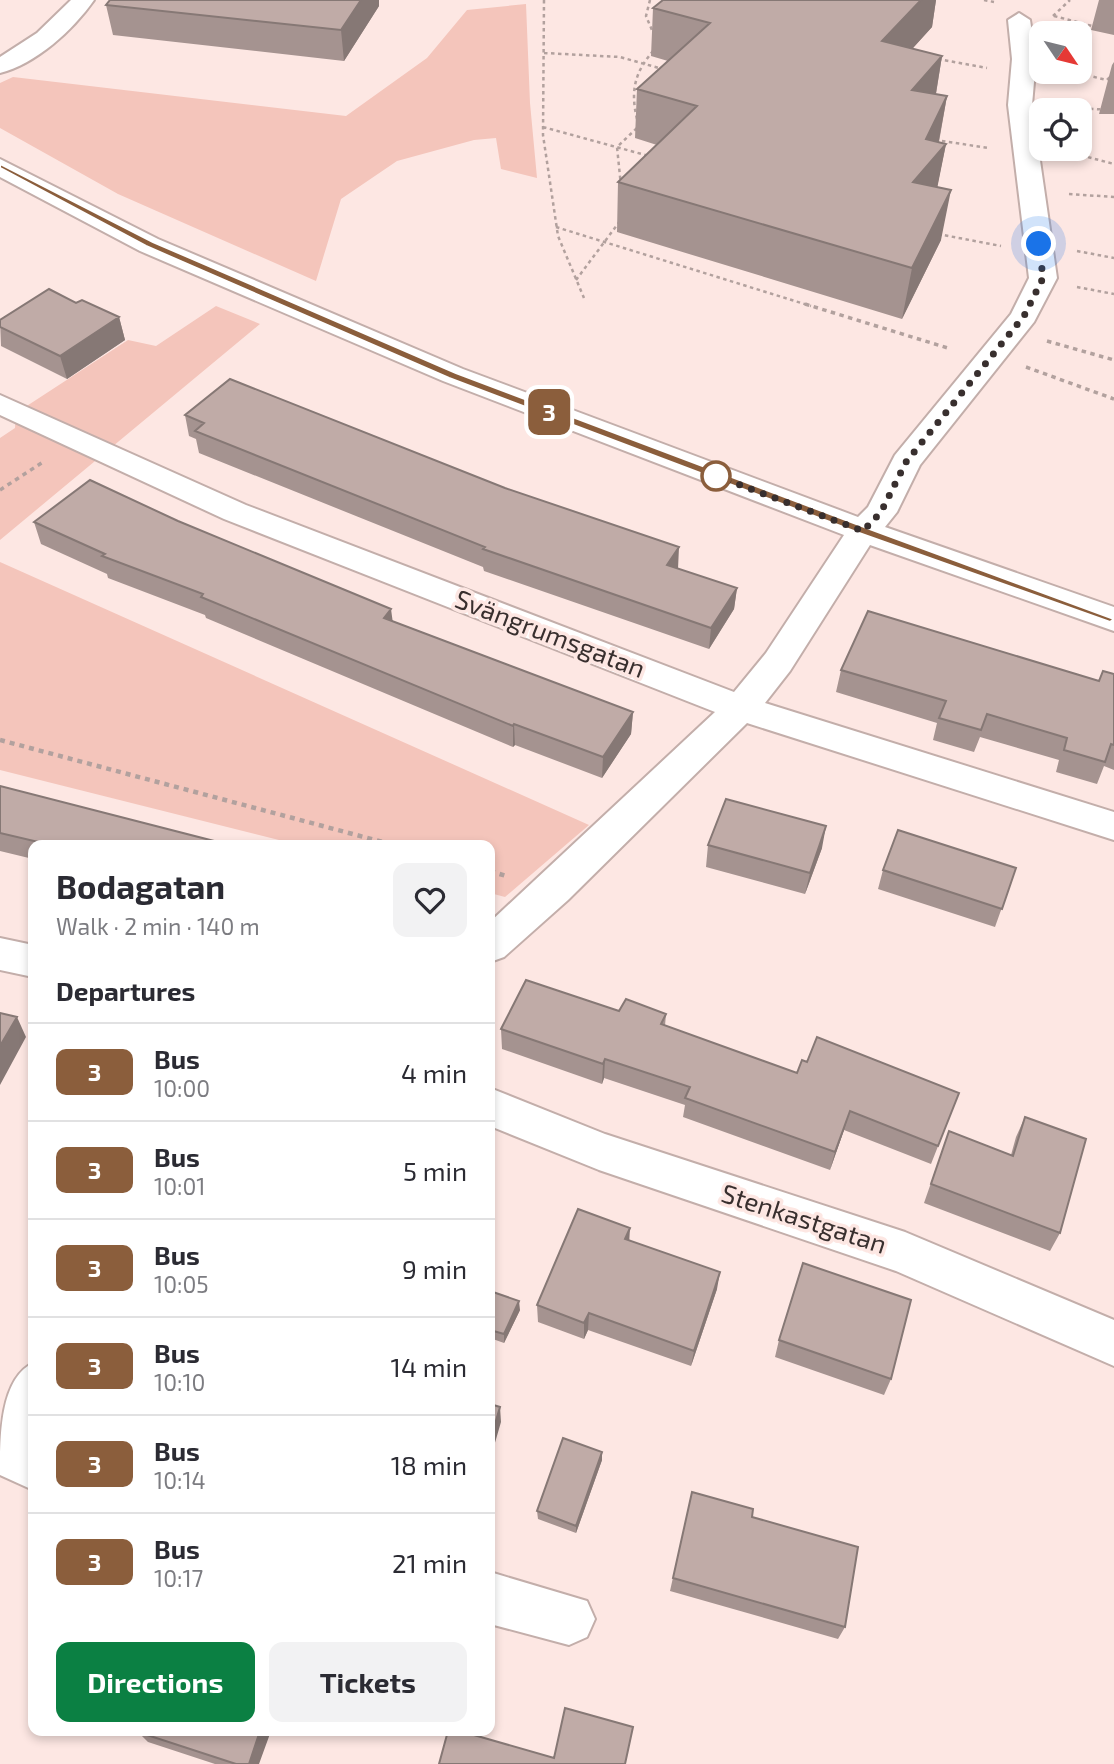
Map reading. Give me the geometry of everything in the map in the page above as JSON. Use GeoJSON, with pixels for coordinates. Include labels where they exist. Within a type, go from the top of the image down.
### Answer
{"type":"FeatureCollection","features":[{"type":"Feature","properties":{"kind":"street"},"geometry":{"type":"LineString","coordinates":[[0,66],[24,54],[61,25],[83,0]]}},
{"type":"Feature","properties":{"kind":"street"},"geometry":{"type":"LineString","coordinates":[[1019,20],[1021,90],[1029,113]]}},
{"type":"Feature","properties":{"kind":"street"},"geometry":{"type":"LineString","coordinates":[[495,942],[554,889],[741,708],[778,662],[863,531],[881,512],[906,462],[1024,316],[1043,278],[1033,192],[1040,161]]}},
{"type":"Feature","properties":{"kind":"street"},"geometry":{"type":"LineString","coordinates":[[0,167],[149,244],[372,342],[863,531],[1114,619]]}},
{"type":"Feature","properties":{"kind":"street","name":"Svängrumsgatan"},"geometry":{"type":"LineString","coordinates":[[0,404],[235,512],[741,708],[1114,826]]}},
{"type":"Feature","properties":{"kind":"street"},"geometry":{"type":"LineString","coordinates":[[0,954],[28,960]]}},
{"type":"Feature","properties":{"kind":"street","name":"Stenkastgatan"},"geometry":{"type":"LineString","coordinates":[[495,1109],[600,1151],[905,1253],[1114,1343]]}},
{"type":"Feature","properties":{"kind":"street"},"geometry":{"type":"LineString","coordinates":[[28,1396],[0,1449],[28,1463]]}},
{"type":"Feature","properties":{"kind":"street"},"geometry":{"type":"LineString","coordinates":[[495,1599],[569,1619]]}},
{"type":"Feature","properties":{"kind":"path"},"geometry":{"type":"LineString","coordinates":[[544,0],[543,127],[556,227],[584,298]]}},
{"type":"Feature","properties":{"kind":"path"},"geometry":{"type":"LineString","coordinates":[[617,147],[639,126],[631,95],[641,63],[659,45],[646,16],[650,0]]}},
{"type":"Feature","properties":{"kind":"path"},"geometry":{"type":"LineString","coordinates":[[1053,16],[1102,28]]}},
{"type":"Feature","properties":{"kind":"path"},"geometry":{"type":"LineString","coordinates":[[544,54],[620,57],[667,70]]}},
{"type":"Feature","properties":{"kind":"path"},"geometry":{"type":"LineString","coordinates":[[933,58],[1021,90],[1114,110]]}},
{"type":"Feature","properties":{"kind":"path"},"geometry":{"type":"LineString","coordinates":[[1107,90],[1107,80],[1114,73]]}},
{"type":"Feature","properties":{"kind":"path"},"geometry":{"type":"LineString","coordinates":[[1092,76],[1107,80]]}},
{"type":"Feature","properties":{"kind":"path"},"geometry":{"type":"LineString","coordinates":[[1106,100],[1106,110]]}},
{"type":"Feature","properties":{"kind":"path"},"geometry":{"type":"LineString","coordinates":[[543,127],[656,158]]}},
{"type":"Feature","properties":{"kind":"path"},"geometry":{"type":"LineString","coordinates":[[932,139],[1029,150]]}},
{"type":"Feature","properties":{"kind":"path"},"geometry":{"type":"LineString","coordinates":[[617,147],[621,187]]}},
{"type":"Feature","properties":{"kind":"path"},"geometry":{"type":"LineString","coordinates":[[1092,160],[1114,164]]}},
{"type":"Feature","properties":{"kind":"path"},"geometry":{"type":"LineString","coordinates":[[1033,192],[1114,197]]}},
{"type":"Feature","properties":{"kind":"path"},"geometry":{"type":"LineString","coordinates":[[576,280],[625,214]]}},
{"type":"Feature","properties":{"kind":"path"},"geometry":{"type":"LineString","coordinates":[[556,227],[606,243],[998,349],[1114,399]]}},
{"type":"Feature","properties":{"kind":"path"},"geometry":{"type":"LineString","coordinates":[[927,232],[1040,253]]}},
{"type":"Feature","properties":{"kind":"path"},"geometry":{"type":"LineString","coordinates":[[998,349],[1114,360]]}},
{"type":"Feature","properties":{"kind":"path"},"geometry":{"type":"LineString","coordinates":[[0,491],[76,441]]}},
{"type":"Feature","properties":{"kind":"path"},"geometry":{"type":"LineString","coordinates":[[0,740],[375,840]]}},
{"type":"Feature","properties":{"kind":"shaded area"},"geometry":{"type":"Polygon","coordinates":[[[526,4],[530,103],[537,178],[501,169],[496,138],[474,140],[397,161],[341,199],[316,281],[118,194],[0,128],[0,83],[13,77],[346,116],[427,58],[467,10],[526,4]]]}},
{"type":"Feature","properties":{"kind":"shaded area"},"geometry":{"type":"Polygon","coordinates":[[[216,306],[260,324],[0,540],[0,438],[15,428],[16,413],[128,340],[156,346],[216,306]]]}},
{"type":"Feature","properties":{"kind":"shaded area"},"geometry":{"type":"Polygon","coordinates":[[[0,562],[589,825],[505,897],[495,894],[495,840],[279,840],[0,770],[0,562]]]}},
{"type":"Feature","properties":{"kind":"building"},"geometry":{"type":"Polygon","coordinates":[[[110,0],[361,0],[341,30],[106,5],[110,0]]]}},
{"type":"Feature","properties":{"kind":"building"},"geometry":{"type":"Polygon","coordinates":[[[663,0],[921,0],[882,41],[942,56],[912,90],[947,96],[926,139],[946,144],[913,182],[951,190],[912,268],[618,182],[697,106],[637,89],[710,23],[653,8],[663,0]]]}},
{"type":"Feature","properties":{"kind":"building"},"geometry":{"type":"Polygon","coordinates":[[[49,289],[76,303],[82,300],[119,317],[60,356],[0,327],[0,320],[49,289]]]}},
{"type":"Feature","properties":{"kind":"building"},"geometry":{"type":"Polygon","coordinates":[[[230,379],[505,488],[679,547],[667,565],[737,588],[711,628],[483,549],[485,547],[195,431],[204,423],[185,415],[230,379]]]}},
{"type":"Feature","properties":{"kind":"building"},"geometry":{"type":"Polygon","coordinates":[[[90,480],[178,521],[391,609],[384,618],[633,712],[603,757],[514,724],[513,726],[201,597],[203,594],[102,556],[105,554],[34,522],[90,480]]]}},
{"type":"Feature","properties":{"kind":"building"},"geometry":{"type":"Polygon","coordinates":[[[868,611],[1099,681],[1103,671],[1114,674],[1114,745],[1111,744],[1105,762],[1064,750],[1067,738],[987,714],[981,730],[939,718],[946,701],[841,670],[868,611]]]}},
{"type":"Feature","properties":{"kind":"building"},"geometry":{"type":"Polygon","coordinates":[[[0,786],[210,840],[30,840],[0,833],[0,786]]]}},
{"type":"Feature","properties":{"kind":"building"},"geometry":{"type":"Polygon","coordinates":[[[726,799],[826,826],[810,873],[708,845],[726,799]]]}},
{"type":"Feature","properties":{"kind":"building"},"geometry":{"type":"Polygon","coordinates":[[[898,830],[1016,868],[1002,909],[883,870],[898,830]]]}},
{"type":"Feature","properties":{"kind":"building"},"geometry":{"type":"Polygon","coordinates":[[[526,980],[619,1011],[626,999],[666,1014],[661,1024],[797,1073],[802,1060],[807,1062],[817,1037],[959,1093],[938,1146],[850,1111],[835,1152],[685,1098],[690,1087],[605,1059],[603,1064],[501,1029],[526,980]]]}},
{"type":"Feature","properties":{"kind":"building"},"geometry":{"type":"Polygon","coordinates":[[[0,1013],[17,1017],[0,1046],[0,1013]]]}},
{"type":"Feature","properties":{"kind":"building"},"geometry":{"type":"Polygon","coordinates":[[[1025,1117],[1086,1139],[1060,1233],[931,1184],[949,1131],[1013,1156],[1025,1117]]]}},
{"type":"Feature","properties":{"kind":"building"},"geometry":{"type":"Polygon","coordinates":[[[578,1209],[630,1228],[625,1239],[720,1272],[694,1351],[589,1313],[584,1323],[537,1305],[578,1209]]]}},
{"type":"Feature","properties":{"kind":"building"},"geometry":{"type":"Polygon","coordinates":[[[803,1263],[911,1300],[891,1379],[779,1340],[803,1263]]]}},
{"type":"Feature","properties":{"kind":"building"},"geometry":{"type":"Polygon","coordinates":[[[495,1293],[519,1301],[504,1334],[495,1331],[495,1293]]]}},
{"type":"Feature","properties":{"kind":"building"},"geometry":{"type":"Polygon","coordinates":[[[495,1406],[500,1407],[495,1424],[495,1406]]]}},
{"type":"Feature","properties":{"kind":"building"},"geometry":{"type":"Polygon","coordinates":[[[563,1438],[602,1452],[576,1526],[537,1511],[563,1438]]]}},
{"type":"Feature","properties":{"kind":"building"},"geometry":{"type":"Polygon","coordinates":[[[692,1492],[753,1509],[752,1517],[858,1547],[845,1627],[673,1578],[692,1492]]]}},
{"type":"Feature","properties":{"kind":"building"},"geometry":{"type":"Polygon","coordinates":[[[565,1708],[633,1727],[625,1764],[439,1764],[447,1736],[477,1736],[554,1758],[565,1708]]]}},
{"type":"Feature","properties":{"kind":"building"},"geometry":{"type":"Polygon","coordinates":[[[150,1736],[258,1736],[249,1764],[236,1764],[150,1736]]]}},
{"type":"Feature","properties":{"kind":"bus line","name":"3"},"geometry":{"type":"LineString","coordinates":[[0,167],[149,244],[453,376],[863,531],[1114,619]]}},
{"type":"Feature","properties":{"kind":"route"},"geometry":{"type":"LineString","coordinates":[[716,476],[863,531],[881,512],[906,462],[1024,316],[1043,278],[1039,244]]}}]}
